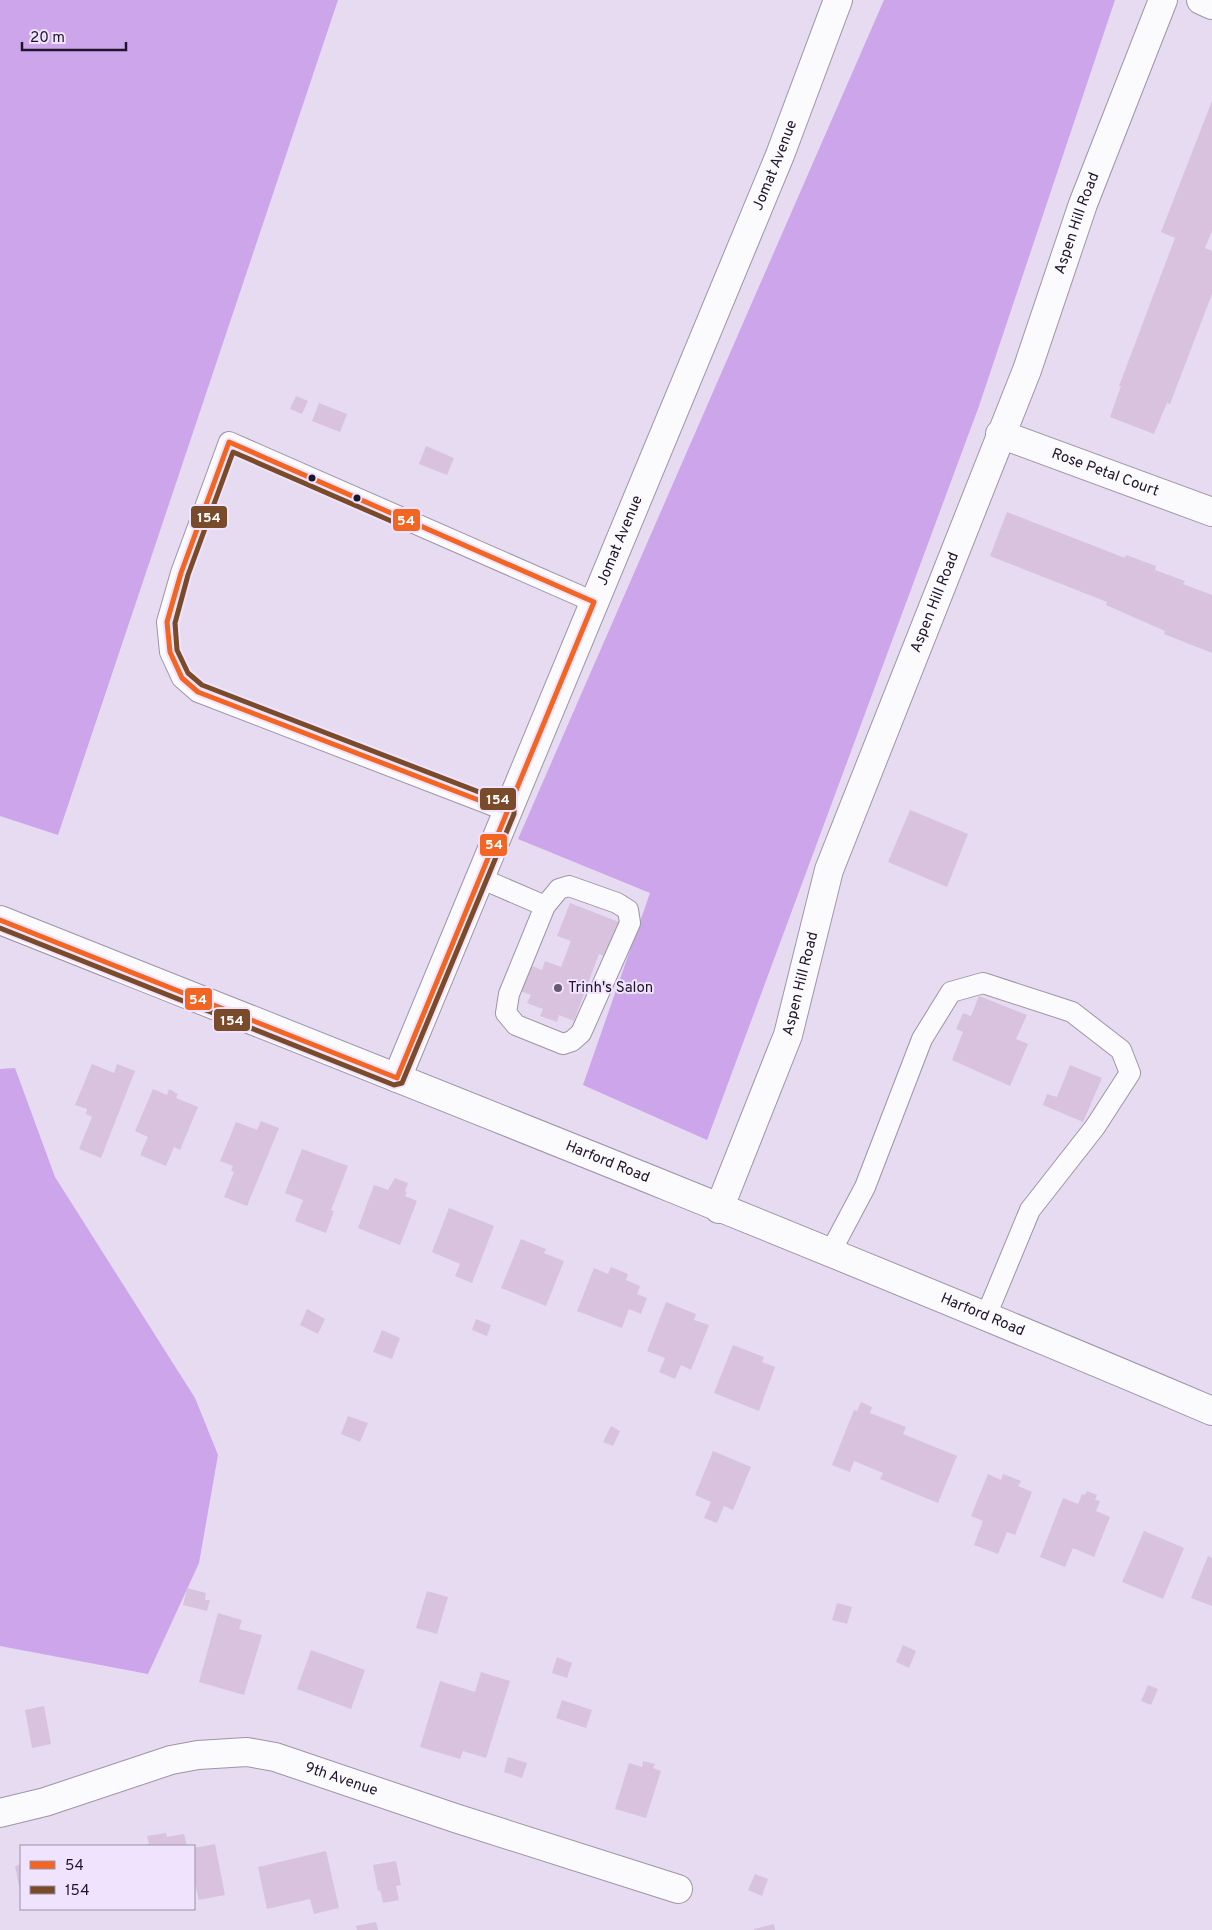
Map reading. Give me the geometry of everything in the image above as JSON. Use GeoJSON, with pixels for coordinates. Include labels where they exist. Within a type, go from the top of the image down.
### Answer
{"type":"FeatureCollection","features":[{"type":"Feature","properties":{"kind":"street","name":"Jomat Avenue"},"geometry":{"type":"LineString","coordinates":[[397,1078],[780,156],[838,0]]}},
{"type":"Feature","properties":{"kind":"street","name":"Aspen Hill Road"},"geometry":{"type":"LineString","coordinates":[[719,1208],[788,1035],[829,870],[1000,434],[1027,370],[1083,204],[1163,0]]}},
{"type":"Feature","properties":{"kind":"street"},"geometry":{"type":"LineString","coordinates":[[1200,0],[1212,5]]}},
{"type":"Feature","properties":{"kind":"street","name":"Rose Petal Court"},"geometry":{"type":"LineString","coordinates":[[1000,434],[1212,512]]}},
{"type":"Feature","properties":{"kind":"street","name":"Harford Road"},"geometry":{"type":"LineString","coordinates":[[0,920],[986,1316],[1212,1411]]}},
{"type":"Feature","properties":{"kind":"street","name":"9th Avenue"},"geometry":{"type":"LineString","coordinates":[[0,1813],[45,1802],[172,1760],[206,1754],[247,1752],[275,1757],[455,1818],[678,1889]]}},
{"type":"Feature","properties":{"kind":"lane"},"geometry":{"type":"LineString","coordinates":[[507,812],[198,692],[182,678],[170,652],[167,622],[181,573],[229,442],[594,602]]}},
{"type":"Feature","properties":{"kind":"lane"},"geometry":{"type":"LineString","coordinates":[[480,878],[545,906]]}},
{"type":"Feature","properties":{"kind":"lane"},"geometry":{"type":"LineString","coordinates":[[569,886],[617,903],[628,910],[630,923],[581,1033],[572,1041],[563,1044],[516,1025],[506,1013],[508,994],[545,906],[559,889],[569,886]]}},
{"type":"Feature","properties":{"kind":"lane"},"geometry":{"type":"LineString","coordinates":[[830,1253],[865,1187],[922,1039],[951,992],[983,983],[1072,1012],[1122,1050],[1130,1073],[1096,1127],[1030,1210],[986,1316]]}},
{"type":"Feature","properties":{"kind":"shaded area"},"geometry":{"type":"Polygon","coordinates":[[[0,0],[338,0],[58,835],[0,816],[0,0]]]}},
{"type":"Feature","properties":{"kind":"shaded area"},"geometry":{"type":"Polygon","coordinates":[[[884,0],[1115,0],[979,406],[707,1140],[583,1085],[650,893],[518,839],[884,0]]]}},
{"type":"Feature","properties":{"kind":"shaded area"},"geometry":{"type":"Polygon","coordinates":[[[15,1068],[55,1177],[195,1398],[218,1455],[199,1563],[148,1674],[0,1646],[0,1069],[15,1068]]]}},
{"type":"Feature","properties":{"kind":"building"},"geometry":{"type":"Polygon","coordinates":[[[1212,101],[1212,231],[1205,248],[1212,251],[1212,294],[1170,404],[1167,403],[1154,434],[1110,417],[1121,386],[1119,386],[1175,238],[1161,232],[1212,101]]]}},
{"type":"Feature","properties":{"kind":"building"},"geometry":{"type":"Polygon","coordinates":[[[296,396],[308,401],[302,414],[290,409],[296,396]]]}},
{"type":"Feature","properties":{"kind":"building"},"geometry":{"type":"Polygon","coordinates":[[[319,403],[347,414],[340,432],[312,421],[319,403]]]}},
{"type":"Feature","properties":{"kind":"building"},"geometry":{"type":"Polygon","coordinates":[[[426,446],[454,458],[447,475],[419,464],[426,446]]]}},
{"type":"Feature","properties":{"kind":"building"},"geometry":{"type":"Polygon","coordinates":[[[1007,512],[1125,558],[1126,555],[1156,566],[1155,570],[1185,581],[1183,584],[1212,595],[1212,653],[1164,634],[1165,631],[1106,605],[1107,602],[990,556],[1007,512]]]}},
{"type":"Feature","properties":{"kind":"building"},"geometry":{"type":"Polygon","coordinates":[[[910,810],[968,834],[947,887],[888,862],[910,810]]]}},
{"type":"Feature","properties":{"kind":"building"},"geometry":{"type":"Polygon","coordinates":[[[570,903],[619,922],[606,957],[599,954],[574,1021],[559,1015],[557,1022],[540,1016],[543,1009],[527,1003],[531,995],[520,991],[529,965],[542,970],[545,961],[561,967],[571,941],[557,936],[570,903]]]}},
{"type":"Feature","properties":{"kind":"building"},"geometry":{"type":"Polygon","coordinates":[[[979,996],[1027,1015],[1016,1039],[1028,1044],[1010,1086],[952,1060],[963,1032],[956,1029],[963,1013],[971,1016],[979,996]]]}},
{"type":"Feature","properties":{"kind":"building"},"geometry":{"type":"Polygon","coordinates":[[[92,1064],[114,1073],[117,1064],[135,1071],[101,1158],[79,1149],[92,1117],[86,1114],[87,1109],[75,1105],[92,1064]]]}},
{"type":"Feature","properties":{"kind":"building"},"geometry":{"type":"Polygon","coordinates":[[[1070,1065],[1102,1078],[1083,1122],[1043,1105],[1047,1094],[1057,1097],[1070,1065]]]}},
{"type":"Feature","properties":{"kind":"building"},"geometry":{"type":"Polygon","coordinates":[[[153,1089],[167,1095],[169,1089],[178,1094],[176,1098],[198,1107],[180,1150],[174,1147],[166,1166],[140,1155],[148,1137],[135,1131],[153,1089]]]}},
{"type":"Feature","properties":{"kind":"building"},"geometry":{"type":"Polygon","coordinates":[[[261,1121],[279,1128],[247,1206],[224,1197],[234,1172],[231,1171],[233,1166],[220,1161],[236,1122],[257,1130],[261,1121]]]}},
{"type":"Feature","properties":{"kind":"building"},"geometry":{"type":"Polygon","coordinates":[[[302,1149],[348,1166],[331,1210],[334,1211],[326,1233],[295,1221],[303,1200],[285,1193],[302,1149]]]}},
{"type":"Feature","properties":{"kind":"building"},"geometry":{"type":"Polygon","coordinates":[[[395,1178],[408,1183],[405,1196],[417,1201],[400,1245],[358,1228],[374,1185],[388,1190],[395,1178]]]}},
{"type":"Feature","properties":{"kind":"building"},"geometry":{"type":"Polygon","coordinates":[[[449,1208],[494,1226],[472,1283],[455,1276],[460,1264],[432,1252],[449,1208]]]}},
{"type":"Feature","properties":{"kind":"building"},"geometry":{"type":"Polygon","coordinates":[[[521,1239],[546,1249],[544,1253],[564,1261],[546,1306],[501,1288],[521,1239]]]}},
{"type":"Feature","properties":{"kind":"building"},"geometry":{"type":"Polygon","coordinates":[[[611,1267],[628,1274],[626,1280],[640,1286],[637,1294],[647,1298],[641,1314],[629,1309],[622,1328],[577,1311],[594,1268],[608,1274],[611,1267]]]}},
{"type":"Feature","properties":{"kind":"building"},"geometry":{"type":"Polygon","coordinates":[[[666,1302],[696,1314],[694,1320],[709,1325],[691,1370],[681,1365],[675,1379],[659,1372],[665,1358],[647,1351],[666,1302]]]}},
{"type":"Feature","properties":{"kind":"building"},"geometry":{"type":"Polygon","coordinates":[[[307,1309],[325,1319],[318,1334],[300,1325],[307,1309]]]}},
{"type":"Feature","properties":{"kind":"building"},"geometry":{"type":"Polygon","coordinates":[[[476,1319],[491,1325],[487,1336],[472,1330],[476,1319]]]}},
{"type":"Feature","properties":{"kind":"building"},"geometry":{"type":"Polygon","coordinates":[[[382,1330],[400,1338],[392,1359],[373,1352],[382,1330]]]}},
{"type":"Feature","properties":{"kind":"building"},"geometry":{"type":"Polygon","coordinates":[[[733,1345],[764,1357],[762,1362],[775,1367],[759,1411],[714,1393],[733,1345]]]}},
{"type":"Feature","properties":{"kind":"building"},"geometry":{"type":"Polygon","coordinates":[[[861,1402],[872,1407],[870,1413],[906,1427],[903,1434],[957,1456],[938,1503],[880,1479],[883,1473],[854,1461],[850,1472],[832,1465],[854,1410],[857,1411],[861,1402]]]}},
{"type":"Feature","properties":{"kind":"building"},"geometry":{"type":"Polygon","coordinates":[[[348,1416],[368,1423],[360,1442],[341,1434],[348,1416]]]}},
{"type":"Feature","properties":{"kind":"building"},"geometry":{"type":"Polygon","coordinates":[[[611,1426],[620,1431],[613,1446],[603,1442],[611,1426]]]}},
{"type":"Feature","properties":{"kind":"building"},"geometry":{"type":"Polygon","coordinates":[[[713,1451],[751,1467],[733,1510],[724,1506],[717,1523],[704,1518],[711,1502],[695,1495],[713,1451]]]}},
{"type":"Feature","properties":{"kind":"building"},"geometry":{"type":"Polygon","coordinates":[[[988,1474],[1001,1480],[1003,1474],[1021,1481],[1018,1486],[1032,1492],[1015,1535],[1007,1532],[998,1554],[974,1545],[983,1521],[971,1516],[988,1474]]]}},
{"type":"Feature","properties":{"kind":"building"},"geometry":{"type":"Polygon","coordinates":[[[1087,1491],[1097,1495],[1095,1500],[1100,1501],[1096,1511],[1110,1517],[1094,1557],[1073,1548],[1065,1567],[1040,1557],[1063,1498],[1078,1504],[1082,1494],[1085,1495],[1087,1491]]]}},
{"type":"Feature","properties":{"kind":"building"},"geometry":{"type":"Polygon","coordinates":[[[1144,1531],[1184,1548],[1163,1599],[1122,1582],[1144,1531]]]}},
{"type":"Feature","properties":{"kind":"building"},"geometry":{"type":"Polygon","coordinates":[[[1208,1556],[1212,1558],[1212,1606],[1191,1598],[1208,1556]]]}},
{"type":"Feature","properties":{"kind":"building"},"geometry":{"type":"Polygon","coordinates":[[[187,1588],[206,1593],[205,1600],[210,1600],[207,1611],[183,1605],[187,1588]]]}},
{"type":"Feature","properties":{"kind":"building"},"geometry":{"type":"Polygon","coordinates":[[[427,1591],[448,1597],[437,1634],[416,1628],[427,1591]]]}},
{"type":"Feature","properties":{"kind":"building"},"geometry":{"type":"Polygon","coordinates":[[[837,1603],[852,1607],[847,1624],[832,1620],[837,1603]]]}},
{"type":"Feature","properties":{"kind":"building"},"geometry":{"type":"Polygon","coordinates":[[[218,1613],[242,1620],[239,1629],[262,1635],[244,1695],[199,1682],[218,1613]]]}},
{"type":"Feature","properties":{"kind":"building"},"geometry":{"type":"Polygon","coordinates":[[[903,1645],[916,1651],[909,1668],[896,1662],[903,1645]]]}},
{"type":"Feature","properties":{"kind":"building"},"geometry":{"type":"Polygon","coordinates":[[[311,1650],[365,1670],[351,1709],[297,1689],[311,1650]]]}},
{"type":"Feature","properties":{"kind":"building"},"geometry":{"type":"Polygon","coordinates":[[[557,1657],[572,1663],[567,1678],[552,1673],[557,1657]]]}},
{"type":"Feature","properties":{"kind":"building"},"geometry":{"type":"Polygon","coordinates":[[[481,1672],[510,1681],[486,1758],[463,1751],[460,1759],[420,1747],[440,1681],[475,1692],[481,1672]]]}},
{"type":"Feature","properties":{"kind":"building"},"geometry":{"type":"Polygon","coordinates":[[[1148,1685],[1158,1689],[1151,1705],[1141,1701],[1148,1685]]]}},
{"type":"Feature","properties":{"kind":"building"},"geometry":{"type":"Polygon","coordinates":[[[562,1700],[592,1710],[586,1728],[556,1718],[562,1700]]]}},
{"type":"Feature","properties":{"kind":"building"},"geometry":{"type":"Polygon","coordinates":[[[44,1706],[51,1744],[32,1748],[25,1710],[44,1706]]]}},
{"type":"Feature","properties":{"kind":"building"},"geometry":{"type":"Polygon","coordinates":[[[508,1757],[527,1763],[522,1778],[504,1772],[508,1757]]]}},
{"type":"Feature","properties":{"kind":"building"},"geometry":{"type":"Polygon","coordinates":[[[643,1761],[655,1764],[653,1768],[661,1771],[646,1818],[615,1809],[629,1763],[642,1767],[643,1761]]]}},
{"type":"Feature","properties":{"kind":"building"},"geometry":{"type":"Polygon","coordinates":[[[166,1833],[167,1837],[184,1834],[187,1845],[145,1845],[149,1844],[147,1836],[166,1833]]]}},
{"type":"Feature","properties":{"kind":"building"},"geometry":{"type":"Polygon","coordinates":[[[215,1844],[225,1895],[199,1900],[195,1884],[195,1848],[215,1844]]]}},
{"type":"Feature","properties":{"kind":"building"},"geometry":{"type":"Polygon","coordinates":[[[326,1851],[339,1908],[314,1914],[310,1899],[267,1909],[258,1867],[326,1851]]]}},
{"type":"Feature","properties":{"kind":"building"},"geometry":{"type":"Polygon","coordinates":[[[396,1861],[401,1885],[396,1886],[399,1900],[383,1903],[380,1890],[378,1891],[373,1865],[396,1861]]]}},
{"type":"Feature","properties":{"kind":"building"},"geometry":{"type":"Polygon","coordinates":[[[20,1864],[20,1891],[15,1866],[20,1864]]]}},
{"type":"Feature","properties":{"kind":"building"},"geometry":{"type":"Polygon","coordinates":[[[755,1874],[768,1879],[762,1896],[748,1890],[755,1874]]]}},
{"type":"Feature","properties":{"kind":"building"},"geometry":{"type":"Polygon","coordinates":[[[376,1922],[378,1930],[357,1930],[356,1926],[376,1922]]]}},
{"type":"Feature","properties":{"kind":"building"},"geometry":{"type":"Polygon","coordinates":[[[774,1924],[775,1930],[754,1930],[754,1929],[774,1924]]]}},
{"type":"Feature","properties":{"kind":"transit line","name":"54"},"geometry":{"type":"LineString","coordinates":[[397,1078],[594,602],[229,442],[181,573],[167,622],[170,652],[182,678],[198,692],[507,811]]}},
{"type":"Feature","properties":{"kind":"transit line","name":"154"},"geometry":{"type":"LineString","coordinates":[[0,928],[394,1085],[402,1083],[514,814],[514,807],[202,685],[188,673],[177,650],[175,623],[188,575],[233,452],[398,524]]}},
{"type":"Feature","properties":{"kind":"transit line","name":"54"},"geometry":{"type":"LineString","coordinates":[[0,920],[397,1078]]}},
{"type":"Feature","properties":{"kind":"place","name":"Trinh's Salon"},"geometry":{"type":"Point","coordinates":[558,988]}}]}
